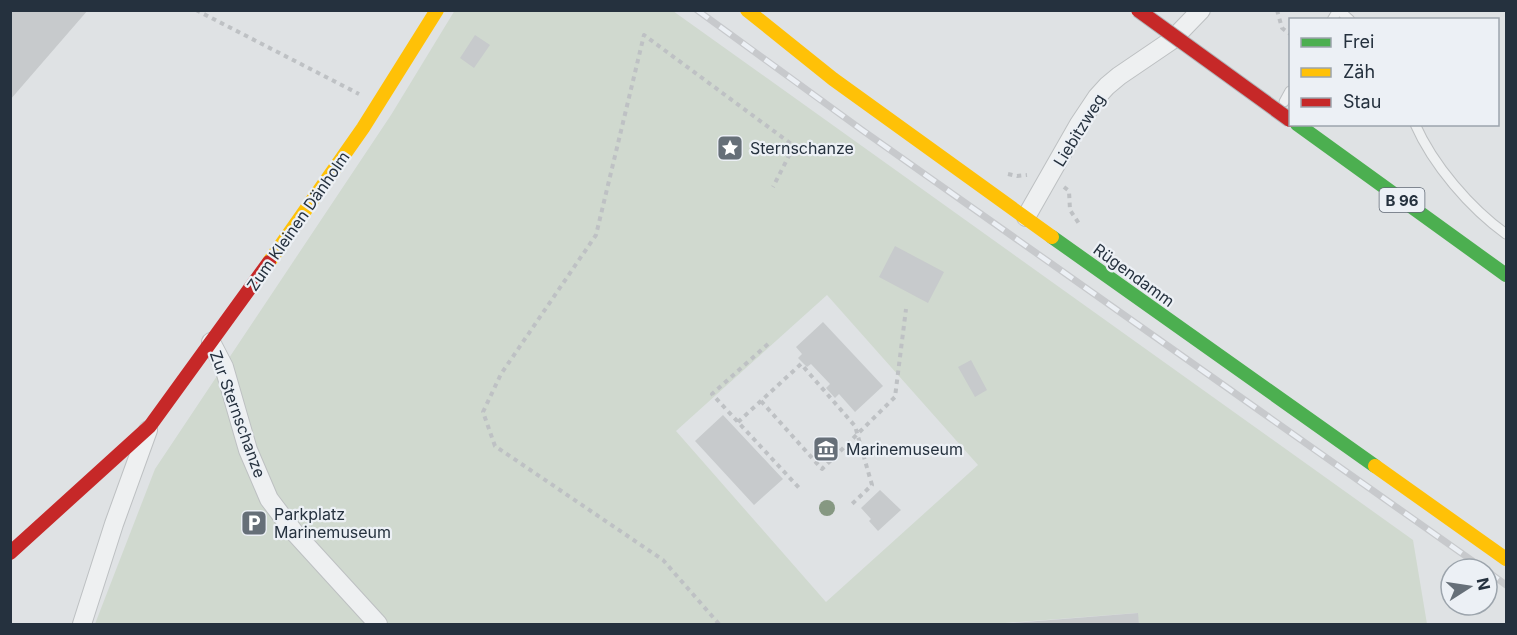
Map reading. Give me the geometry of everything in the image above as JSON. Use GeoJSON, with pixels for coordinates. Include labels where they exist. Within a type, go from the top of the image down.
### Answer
{"type":"FeatureCollection","features":[{"type":"Feature","properties":{"kind":"main road","name":"Zum Kleinen Dänholm"},"geometry":{"type":"LineString","coordinates":[[10,553],[150,426],[276,253],[379,104],[437,10]]}},
{"type":"Feature","properties":{"kind":"main road","name":"Rügendamm"},"geometry":{"type":"LineString","coordinates":[[747,10],[833,79],[1506,559]]}},
{"type":"Feature","properties":{"kind":"main road"},"geometry":{"type":"LineString","coordinates":[[1137,10],[1289,119]]}},
{"type":"Feature","properties":{"kind":"main road","name":"B 96"},"geometry":{"type":"LineString","coordinates":[[1300,126],[1506,275]]}},
{"type":"Feature","properties":{"kind":"street","name":"Liebitzweg"},"geometry":{"type":"LineString","coordinates":[[1026,217],[1097,97],[1119,76],[1172,40],[1201,10]]}},
{"type":"Feature","properties":{"kind":"street","name":"Zur Sternschanze"},"geometry":{"type":"LineString","coordinates":[[212,342],[224,367],[248,450],[269,499],[294,532],[378,624]]}},
{"type":"Feature","properties":{"kind":"street","name":"Zum Kleinen Dänholm"},"geometry":{"type":"LineString","coordinates":[[82,624],[114,524],[150,426]]}},
{"type":"Feature","properties":{"kind":"lane"},"geometry":{"type":"LineString","coordinates":[[1284,102],[1289,93]]}},
{"type":"Feature","properties":{"kind":"lane"},"geometry":{"type":"LineString","coordinates":[[1416,126],[1421,138],[1453,184],[1490,222],[1506,234]]}},
{"type":"Feature","properties":{"kind":"path"},"geometry":{"type":"LineString","coordinates":[[196,10],[379,104]]}},
{"type":"Feature","properties":{"kind":"path"},"geometry":{"type":"LineString","coordinates":[[1277,10],[1282,28],[1289,33]]}},
{"type":"Feature","properties":{"kind":"path"},"geometry":{"type":"LineString","coordinates":[[719,624],[663,560],[495,446],[483,412],[501,374],[596,235],[644,35],[794,146],[773,187]]}},
{"type":"Feature","properties":{"kind":"path"},"geometry":{"type":"LineString","coordinates":[[1008,174],[1026,175],[1036,170],[1050,177]]}},
{"type":"Feature","properties":{"kind":"path"},"geometry":{"type":"LineString","coordinates":[[761,401],[822,469],[896,397],[906,309]]}},
{"type":"Feature","properties":{"kind":"path"},"geometry":{"type":"LineString","coordinates":[[768,344],[712,394],[801,490]]}},
{"type":"Feature","properties":{"kind":"path"},"geometry":{"type":"LineString","coordinates":[[738,422],[801,364],[855,426],[872,485],[852,504]]}},
{"type":"Feature","properties":{"kind":"shaded area"},"geometry":{"type":"Polygon","coordinates":[[[455,10],[673,11],[1413,540],[1427,624],[1139,624],[1137,613],[992,624],[95,624],[155,469],[391,115],[455,10]],[[827,295],[676,431],[826,602],[978,465],[827,295]]]}},
{"type":"Feature","properties":{"kind":"building"},"geometry":{"type":"Polygon","coordinates":[[[10,10],[88,10],[10,100],[10,10]]]}},
{"type":"Feature","properties":{"kind":"building"},"geometry":{"type":"Polygon","coordinates":[[[475,35],[490,45],[474,68],[460,58],[475,35]]]}},
{"type":"Feature","properties":{"kind":"building"},"geometry":{"type":"Polygon","coordinates":[[[895,246],[944,272],[928,303],[879,277],[895,246]]]}},
{"type":"Feature","properties":{"kind":"building"},"geometry":{"type":"Polygon","coordinates":[[[823,322],[883,386],[855,412],[839,394],[835,398],[826,388],[830,384],[811,364],[807,367],[798,358],[802,354],[796,347],[823,322]]]}},
{"type":"Feature","properties":{"kind":"building"},"geometry":{"type":"Polygon","coordinates":[[[971,360],[987,390],[975,397],[958,367],[971,360]]]}},
{"type":"Feature","properties":{"kind":"building"},"geometry":{"type":"Polygon","coordinates":[[[723,415],[783,479],[754,505],[695,441],[723,415]]]}},
{"type":"Feature","properties":{"kind":"building"},"geometry":{"type":"Polygon","coordinates":[[[880,490],[901,510],[878,531],[861,508],[880,490]]]}},
{"type":"Feature","properties":{"kind":"building"},"geometry":{"type":"Polygon","coordinates":[[[1138,613],[1139,624],[1013,624],[1013,623],[1138,613]]]}},
{"type":"Feature","properties":{"kind":"railway"},"geometry":{"type":"LineString","coordinates":[[697,10],[862,130],[1467,557]]}},
{"type":"Feature","properties":{"kind":"railway"},"geometry":{"type":"LineString","coordinates":[[1499,580],[1506,585]]}},
{"type":"Feature","properties":{"kind":"traffic: fast"},"geometry":{"type":"LineString","coordinates":[[1300,126],[1506,275]]}},
{"type":"Feature","properties":{"kind":"traffic: fast"},"geometry":{"type":"LineString","coordinates":[[1052,237],[1375,466]]}},
{"type":"Feature","properties":{"kind":"traffic: slow"},"geometry":{"type":"LineString","coordinates":[[269,262],[363,128],[437,10]]}},
{"type":"Feature","properties":{"kind":"traffic: slow"},"geometry":{"type":"LineString","coordinates":[[747,10],[833,79],[1052,237]]}},
{"type":"Feature","properties":{"kind":"traffic: slow"},"geometry":{"type":"LineString","coordinates":[[1375,466],[1506,559]]}},
{"type":"Feature","properties":{"kind":"traffic: jam"},"geometry":{"type":"LineString","coordinates":[[1138,10],[1289,119]]}},
{"type":"Feature","properties":{"kind":"traffic: jam"},"geometry":{"type":"LineString","coordinates":[[10,553],[150,426],[269,262]]}},
{"type":"Feature","properties":{"kind":"place","name":"Sternschanze"},"geometry":{"type":"Point","coordinates":[730,148]}},
{"type":"Feature","properties":{"kind":"place","name":"Marinemuseum"},"geometry":{"type":"Point","coordinates":[826,449]}},
{"type":"Feature","properties":{"kind":"place","name":"Parkplatz Marinemuseum"},"geometry":{"type":"Point","coordinates":[254,523]}}]}
